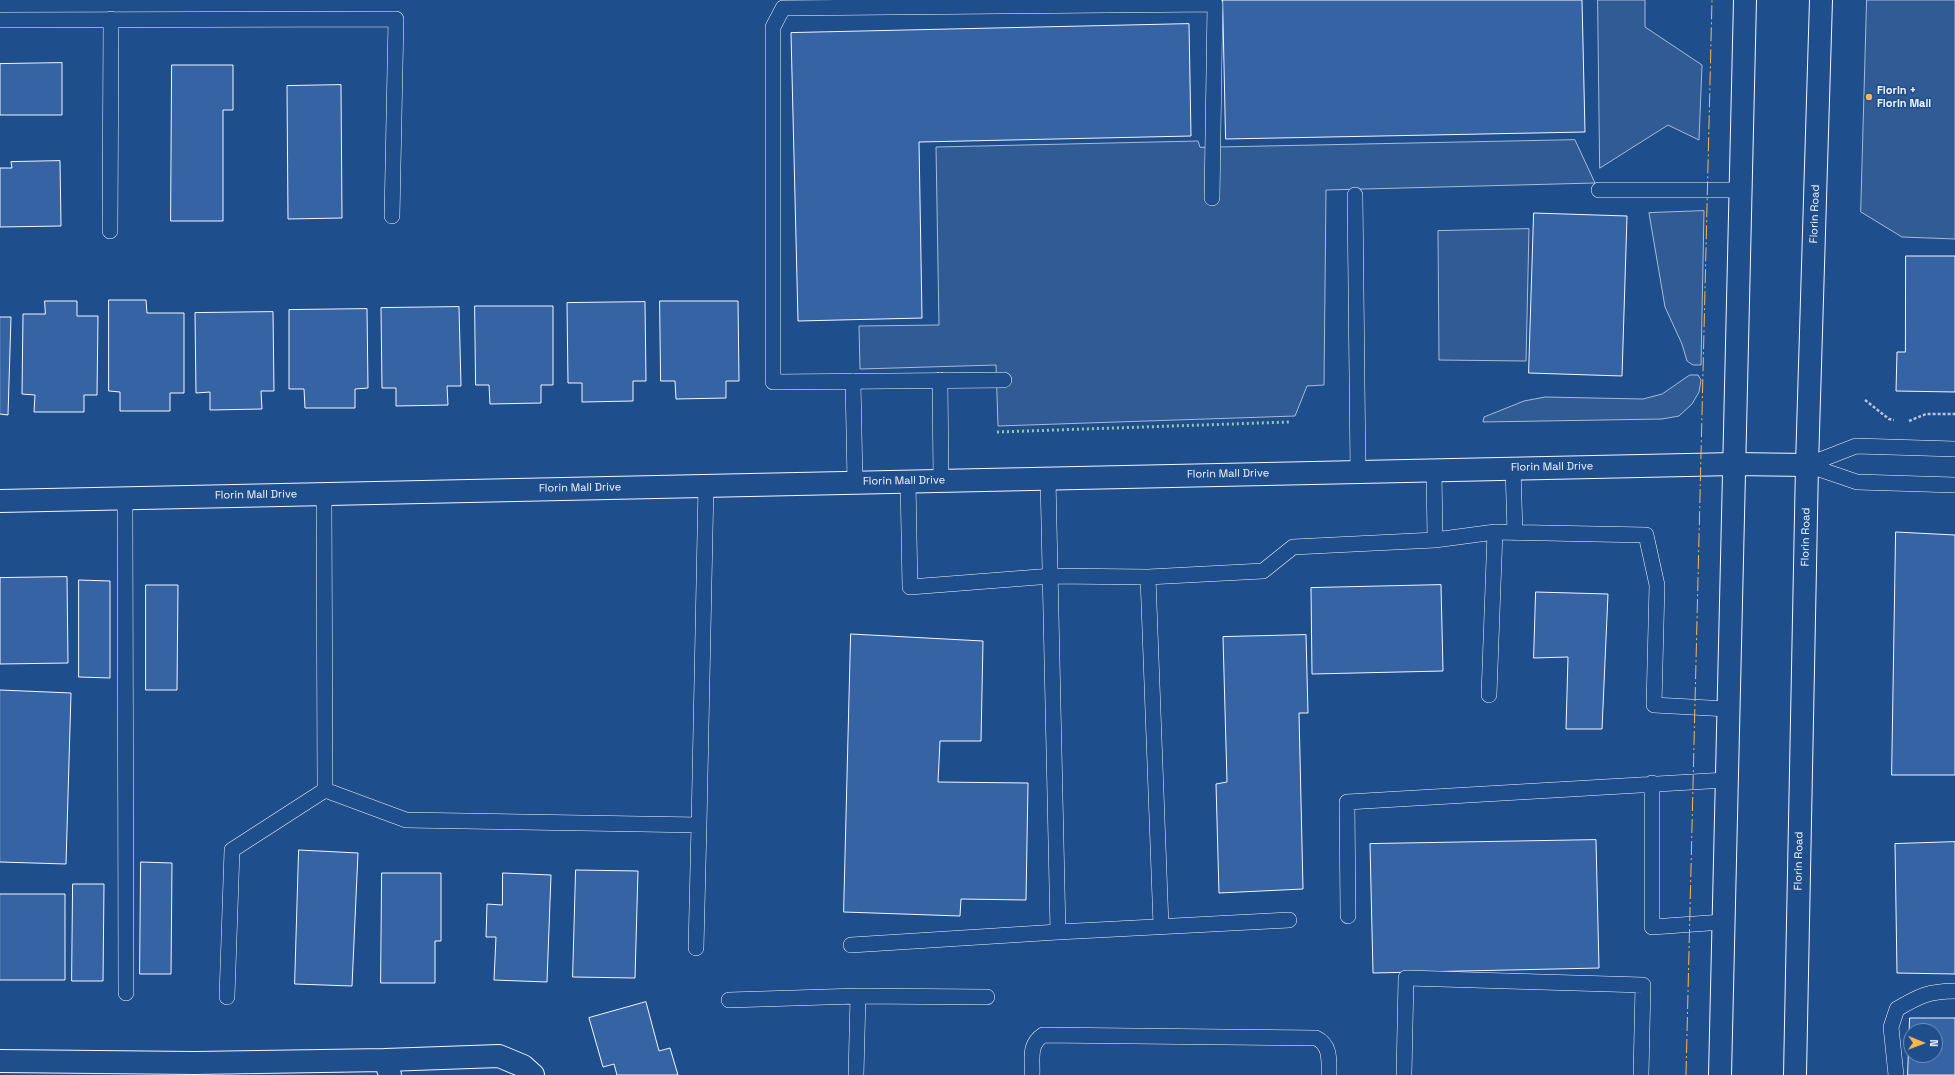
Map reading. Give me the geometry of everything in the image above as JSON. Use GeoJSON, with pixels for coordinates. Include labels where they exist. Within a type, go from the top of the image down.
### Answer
{"type":"FeatureCollection","features":[{"type":"Feature","properties":{"kind":"street"},"geometry":{"type":"LineString","coordinates":[[1720,1075],[1745,0]]}},
{"type":"Feature","properties":{"kind":"street","name":"Florin Road"},"geometry":{"type":"LineString","coordinates":[[1795,1075],[1807,465],[1821,0]]}},
{"type":"Feature","properties":{"kind":"street","name":"Florin Mall Drive"},"geometry":{"type":"LineString","coordinates":[[0,501],[1513,468],[1734,464],[1807,465]]}},
{"type":"Feature","properties":{"kind":"street"},"geometry":{"type":"LineString","coordinates":[[0,1061],[195,1069],[388,1068],[499,1056],[523,1066],[533,1075]]}},
{"type":"Feature","properties":{"kind":"lane"},"geometry":{"type":"LineString","coordinates":[[1004,380],[772,382],[773,26],[783,8],[1215,4],[1212,198]]}},
{"type":"Feature","properties":{"kind":"lane"},"geometry":{"type":"LineString","coordinates":[[110,231],[111,19]]}},
{"type":"Feature","properties":{"kind":"lane"},"geometry":{"type":"LineString","coordinates":[[0,20],[396,19],[392,216]]}},
{"type":"Feature","properties":{"kind":"lane"},"geometry":{"type":"LineString","coordinates":[[1599,190],[1741,190]]}},
{"type":"Feature","properties":{"kind":"lane"},"geometry":{"type":"LineString","coordinates":[[1355,195],[1358,472]]}},
{"type":"Feature","properties":{"kind":"lane"},"geometry":{"type":"LineString","coordinates":[[940,380],[941,481]]}},
{"type":"Feature","properties":{"kind":"lane"},"geometry":{"type":"LineString","coordinates":[[853,381],[855,482]]}},
{"type":"Feature","properties":{"kind":"lane"},"geometry":{"type":"LineString","coordinates":[[1807,465],[1856,446],[1955,449]]}},
{"type":"Feature","properties":{"kind":"lane"},"geometry":{"type":"LineString","coordinates":[[1807,465],[1857,482],[1955,485]]}},
{"type":"Feature","properties":{"kind":"lane"},"geometry":{"type":"LineString","coordinates":[[1513,468],[1515,533]]}},
{"type":"Feature","properties":{"kind":"lane"},"geometry":{"type":"LineString","coordinates":[[1434,470],[1435,540]]}},
{"type":"Feature","properties":{"kind":"lane"},"geometry":{"type":"LineString","coordinates":[[1048,478],[1052,576],[1058,932]]}},
{"type":"Feature","properties":{"kind":"lane"},"geometry":{"type":"LineString","coordinates":[[908,481],[910,587],[1052,576],[1148,577],[1263,571],[1293,547],[1435,540],[1495,532],[1646,535],[1657,585],[1654,704],[1728,709]]}},
{"type":"Feature","properties":{"kind":"lane"},"geometry":{"type":"LineString","coordinates":[[696,948],[700,825],[706,485]]}},
{"type":"Feature","properties":{"kind":"lane"},"geometry":{"type":"LineString","coordinates":[[324,494],[325,790]]}},
{"type":"Feature","properties":{"kind":"lane"},"geometry":{"type":"LineString","coordinates":[[125,498],[126,993]]}},
{"type":"Feature","properties":{"kind":"lane"},"geometry":{"type":"LineString","coordinates":[[1489,696],[1495,532]]}},
{"type":"Feature","properties":{"kind":"lane"},"geometry":{"type":"LineString","coordinates":[[1148,577],[1161,926]]}},
{"type":"Feature","properties":{"kind":"lane"},"geometry":{"type":"LineString","coordinates":[[1348,916],[1347,802],[1652,783],[1726,780]]}},
{"type":"Feature","properties":{"kind":"lane"},"geometry":{"type":"LineString","coordinates":[[1652,783],[1652,927],[1724,922]]}},
{"type":"Feature","properties":{"kind":"lane"},"geometry":{"type":"LineString","coordinates":[[325,790],[406,820],[700,825]]}},
{"type":"Feature","properties":{"kind":"lane"},"geometry":{"type":"LineString","coordinates":[[227,997],[232,850],[325,790]]}},
{"type":"Feature","properties":{"kind":"lane"},"geometry":{"type":"LineString","coordinates":[[852,946],[1058,932],[1288,920]]}},
{"type":"Feature","properties":{"kind":"lane"},"geometry":{"type":"LineString","coordinates":[[1404,1075],[1406,978],[1643,985],[1641,1075]]}},
{"type":"Feature","properties":{"kind":"lane"},"geometry":{"type":"LineString","coordinates":[[1896,1075],[1891,1027],[1897,1009],[1917,997],[1936,991],[1955,992]]}},
{"type":"Feature","properties":{"kind":"lane"},"geometry":{"type":"LineString","coordinates":[[856,1075],[858,996]]}},
{"type":"Feature","properties":{"kind":"lane"},"geometry":{"type":"LineString","coordinates":[[729,1000],[858,996],[987,997]]}},
{"type":"Feature","properties":{"kind":"lane"},"geometry":{"type":"LineString","coordinates":[[1032,1075],[1033,1047],[1035,1040],[1043,1035],[1316,1038],[1322,1041],[1326,1048],[1329,1057],[1329,1075]]}},
{"type":"Feature","properties":{"kind":"path"},"geometry":{"type":"LineString","coordinates":[[1866,400],[1889,419],[1901,421]]}},
{"type":"Feature","properties":{"kind":"path"},"geometry":{"type":"LineString","coordinates":[[1907,422],[1926,414],[1955,414]]}},
{"type":"Feature","properties":{"kind":"shaded area"},"geometry":{"type":"Polygon","coordinates":[[[1598,0],[1645,0],[1645,27],[1702,65],[1699,140],[1668,125],[1600,168],[1598,0]]]}},
{"type":"Feature","properties":{"kind":"shaded area"},"geometry":{"type":"Polygon","coordinates":[[[1867,0],[1955,0],[1955,239],[1902,237],[1861,212],[1867,0]]]}},
{"type":"Feature","properties":{"kind":"shaded area"},"geometry":{"type":"Polygon","coordinates":[[[1575,140],[1595,183],[1326,190],[1324,385],[1307,386],[1295,416],[998,426],[996,365],[860,369],[859,326],[939,325],[936,147],[1198,141],[1200,147],[1575,140]]]}},
{"type":"Feature","properties":{"kind":"shaded area"},"geometry":{"type":"Polygon","coordinates":[[[1704,211],[1701,365],[1693,365],[1687,361],[1682,344],[1665,307],[1649,213],[1704,211]]]}},
{"type":"Feature","properties":{"kind":"shaded area"},"geometry":{"type":"Polygon","coordinates":[[[1529,229],[1526,361],[1439,360],[1438,231],[1529,229]]]}},
{"type":"Feature","properties":{"kind":"shaded area"},"geometry":{"type":"Polygon","coordinates":[[[1690,375],[1698,375],[1701,380],[1699,392],[1692,404],[1679,416],[1662,419],[1483,422],[1484,417],[1524,401],[1545,397],[1643,399],[1662,394],[1690,375]]]}},
{"type":"Feature","properties":{"kind":"building"},"geometry":{"type":"Polygon","coordinates":[[[1223,0],[1582,0],[1585,132],[1226,139],[1223,0]]]}},
{"type":"Feature","properties":{"kind":"building"},"geometry":{"type":"Polygon","coordinates":[[[1189,24],[1191,136],[919,142],[922,318],[798,321],[791,33],[1189,24]]]}},
{"type":"Feature","properties":{"kind":"building"},"geometry":{"type":"Polygon","coordinates":[[[62,63],[62,115],[0,115],[0,64],[62,63]]]}},
{"type":"Feature","properties":{"kind":"building"},"geometry":{"type":"Polygon","coordinates":[[[172,65],[233,65],[233,110],[223,110],[223,221],[171,221],[172,65]]]}},
{"type":"Feature","properties":{"kind":"building"},"geometry":{"type":"Polygon","coordinates":[[[341,85],[342,218],[288,219],[287,86],[341,85]]]}},
{"type":"Feature","properties":{"kind":"building"},"geometry":{"type":"Polygon","coordinates":[[[60,161],[61,226],[0,227],[0,168],[12,168],[11,162],[60,161]]]}},
{"type":"Feature","properties":{"kind":"building"},"geometry":{"type":"Polygon","coordinates":[[[1534,213],[1627,216],[1622,376],[1529,373],[1534,213]]]}},
{"type":"Feature","properties":{"kind":"building"},"geometry":{"type":"Polygon","coordinates":[[[1906,256],[1955,256],[1955,392],[1896,391],[1897,352],[1905,352],[1906,256]]]}},
{"type":"Feature","properties":{"kind":"building"},"geometry":{"type":"Polygon","coordinates":[[[109,300],[146,300],[147,313],[184,313],[184,393],[170,393],[170,411],[120,411],[120,392],[109,391],[109,300]]]}},
{"type":"Feature","properties":{"kind":"building"},"geometry":{"type":"Polygon","coordinates":[[[45,301],[77,301],[77,316],[98,316],[97,395],[84,395],[84,412],[34,412],[35,395],[22,394],[23,314],[45,314],[45,301]]]}},
{"type":"Feature","properties":{"kind":"building"},"geometry":{"type":"Polygon","coordinates":[[[660,301],[738,301],[739,381],[726,381],[726,398],[676,399],[675,381],[661,381],[660,301]]]}},
{"type":"Feature","properties":{"kind":"building"},"geometry":{"type":"Polygon","coordinates":[[[645,302],[646,381],[633,381],[633,401],[582,402],[582,383],[568,383],[567,303],[645,302]]]}},
{"type":"Feature","properties":{"kind":"building"},"geometry":{"type":"Polygon","coordinates":[[[475,306],[553,306],[553,385],[541,385],[541,403],[490,404],[489,385],[476,385],[475,306]]]}},
{"type":"Feature","properties":{"kind":"building"},"geometry":{"type":"Polygon","coordinates":[[[459,307],[461,386],[447,386],[448,405],[396,406],[396,388],[382,388],[381,308],[459,307]]]}},
{"type":"Feature","properties":{"kind":"building"},"geometry":{"type":"Polygon","coordinates":[[[367,309],[368,388],[355,389],[355,408],[305,408],[304,389],[289,389],[289,310],[367,309]]]}},
{"type":"Feature","properties":{"kind":"building"},"geometry":{"type":"Polygon","coordinates":[[[273,312],[274,391],[261,391],[262,409],[210,410],[210,392],[196,393],[195,313],[273,312]]]}},
{"type":"Feature","properties":{"kind":"building"},"geometry":{"type":"Polygon","coordinates":[[[0,317],[11,317],[8,415],[0,414],[0,317]]]}},
{"type":"Feature","properties":{"kind":"building"},"geometry":{"type":"Polygon","coordinates":[[[1896,532],[1955,535],[1955,775],[1892,775],[1896,532]]]}},
{"type":"Feature","properties":{"kind":"building"},"geometry":{"type":"Polygon","coordinates":[[[67,577],[68,663],[0,664],[0,578],[67,577]]]}},
{"type":"Feature","properties":{"kind":"building"},"geometry":{"type":"Polygon","coordinates":[[[79,580],[110,581],[110,678],[79,677],[79,580]]]}},
{"type":"Feature","properties":{"kind":"building"},"geometry":{"type":"Polygon","coordinates":[[[146,585],[178,585],[177,690],[146,690],[146,585]]]}},
{"type":"Feature","properties":{"kind":"building"},"geometry":{"type":"Polygon","coordinates":[[[1441,585],[1443,671],[1312,674],[1311,588],[1441,585]]]}},
{"type":"Feature","properties":{"kind":"building"},"geometry":{"type":"Polygon","coordinates":[[[1536,592],[1608,594],[1602,729],[1566,729],[1568,657],[1534,658],[1536,592]]]}},
{"type":"Feature","properties":{"kind":"building"},"geometry":{"type":"Polygon","coordinates":[[[851,634],[983,641],[981,741],[940,741],[938,782],[1028,783],[1026,900],[961,899],[960,916],[844,912],[851,634]]]}},
{"type":"Feature","properties":{"kind":"building"},"geometry":{"type":"Polygon","coordinates":[[[1306,635],[1308,713],[1299,713],[1303,889],[1219,893],[1216,784],[1227,782],[1223,637],[1306,635]]]}},
{"type":"Feature","properties":{"kind":"building"},"geometry":{"type":"Polygon","coordinates":[[[0,690],[71,693],[66,864],[0,862],[0,690]]]}},
{"type":"Feature","properties":{"kind":"building"},"geometry":{"type":"Polygon","coordinates":[[[1596,840],[1599,968],[1373,973],[1370,844],[1596,840]]]}},
{"type":"Feature","properties":{"kind":"building"},"geometry":{"type":"Polygon","coordinates":[[[1955,842],[1955,974],[1897,973],[1895,844],[1955,842]]]}},
{"type":"Feature","properties":{"kind":"building"},"geometry":{"type":"Polygon","coordinates":[[[299,850],[358,853],[352,986],[295,984],[299,850]]]}},
{"type":"Feature","properties":{"kind":"building"},"geometry":{"type":"Polygon","coordinates":[[[141,862],[172,863],[171,974],[140,974],[141,862]]]}},
{"type":"Feature","properties":{"kind":"building"},"geometry":{"type":"Polygon","coordinates":[[[576,870],[638,871],[635,978],[573,977],[576,870]]]}},
{"type":"Feature","properties":{"kind":"building"},"geometry":{"type":"Polygon","coordinates":[[[382,873],[441,873],[441,941],[435,941],[435,983],[381,983],[382,873]]]}},
{"type":"Feature","properties":{"kind":"building"},"geometry":{"type":"Polygon","coordinates":[[[503,873],[551,875],[547,982],[494,980],[496,937],[486,937],[487,904],[502,905],[503,873]]]}},
{"type":"Feature","properties":{"kind":"building"},"geometry":{"type":"Polygon","coordinates":[[[73,884],[104,884],[103,981],[72,981],[73,884]]]}},
{"type":"Feature","properties":{"kind":"building"},"geometry":{"type":"Polygon","coordinates":[[[0,894],[65,894],[65,980],[0,980],[0,894]]]}},
{"type":"Feature","properties":{"kind":"building"},"geometry":{"type":"Polygon","coordinates":[[[646,1002],[659,1051],[670,1048],[678,1075],[617,1075],[614,1064],[603,1067],[589,1018],[646,1002]]]}},
{"type":"Feature","properties":{"kind":"building"},"geometry":{"type":"Polygon","coordinates":[[[1910,1018],[1955,1018],[1955,1075],[1908,1075],[1908,1063],[1943,1063],[1943,1023],[1910,1023],[1910,1018]]]}},
{"type":"Feature","properties":{"kind":"hedge"},"geometry":{"type":"LineString","coordinates":[[997,432],[1289,422]]}},
{"type":"Feature","properties":{"kind":"power"},"geometry":{"type":"LineString","coordinates":[[1686,1075],[1712,0]]}},
{"type":"Feature","properties":{"kind":"place","name":"Florin + Florin Mall"},"geometry":{"type":"Point","coordinates":[1869,97]}}]}
